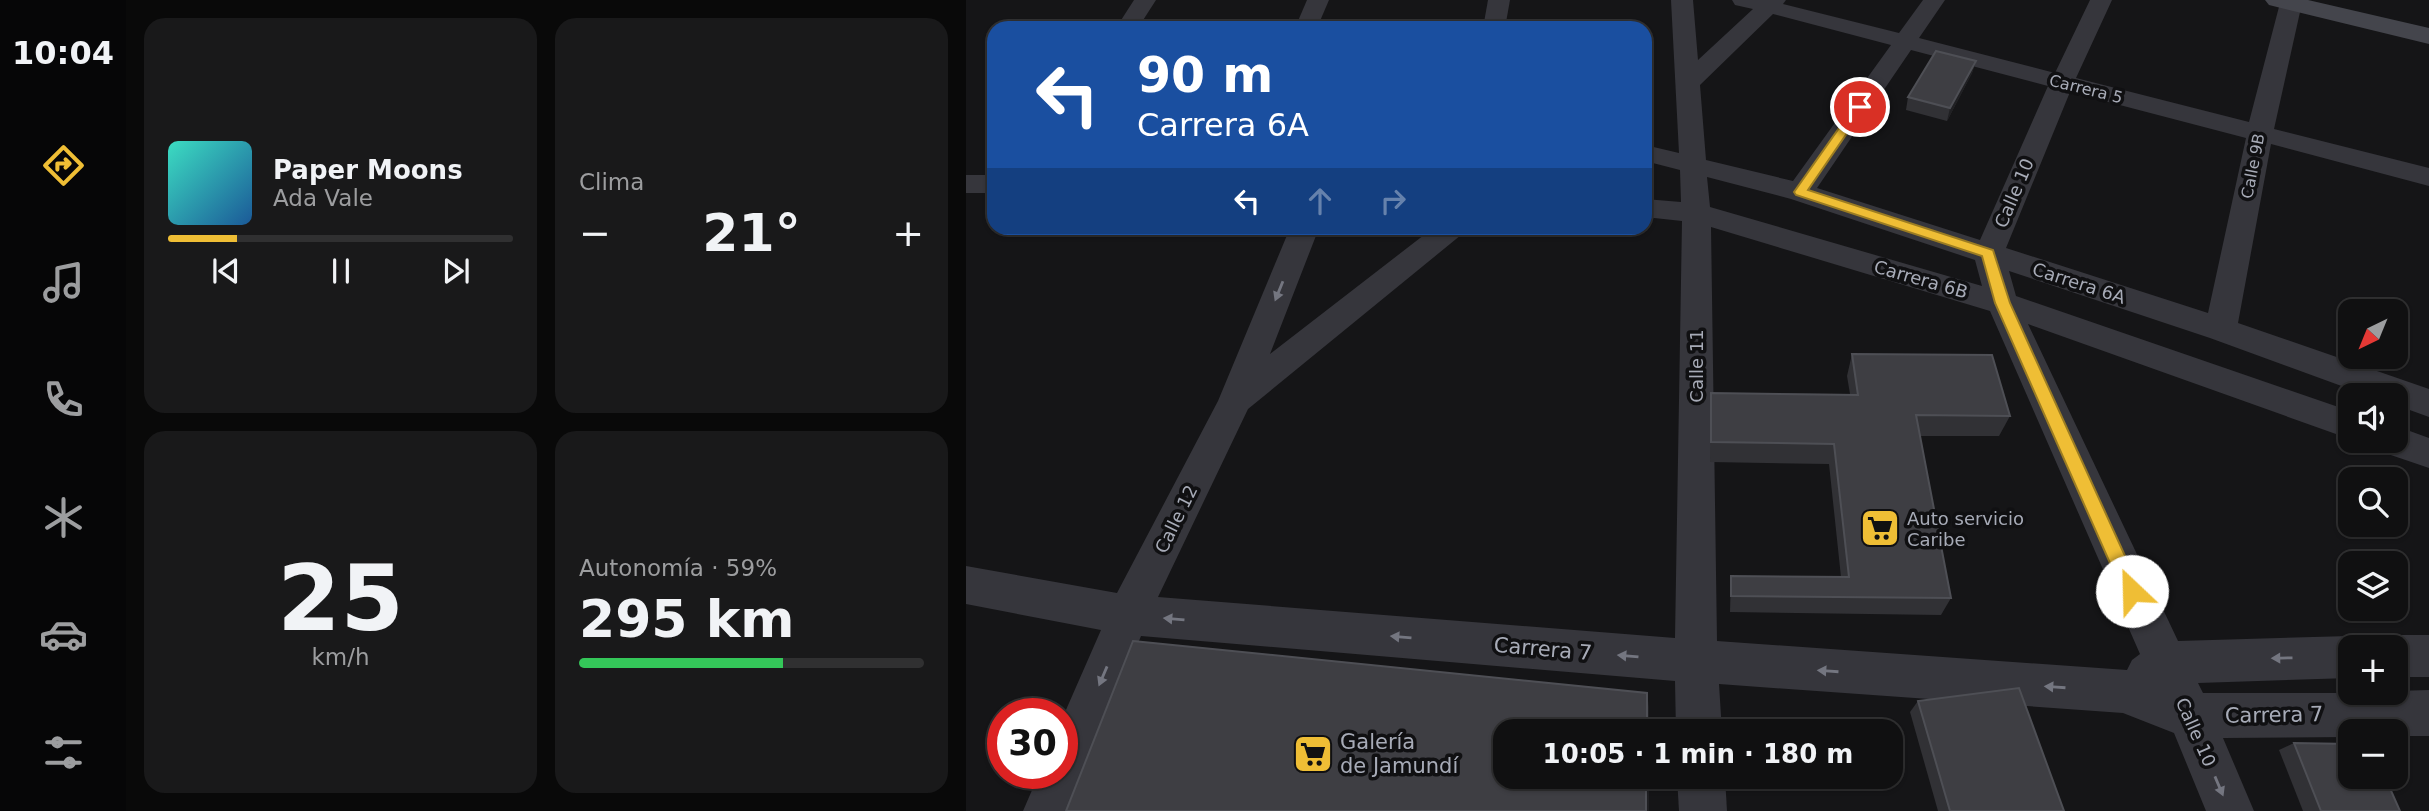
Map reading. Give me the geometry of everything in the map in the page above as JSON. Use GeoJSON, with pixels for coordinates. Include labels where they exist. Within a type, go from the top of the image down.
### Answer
{"type":"FeatureCollection","features":[{"type":"Feature","properties":{"kind":"main road"},"geometry":{"type":"LineString","coordinates":[[2327,0],[2429,24]]}},
{"type":"Feature","properties":{"kind":"main road"},"geometry":{"type":"LineString","coordinates":[[2284,2],[2429,36]]}},
{"type":"Feature","properties":{"kind":"street"},"geometry":{"type":"LineString","coordinates":[[1131,21],[1145,0]]}},
{"type":"Feature","properties":{"kind":"street"},"geometry":{"type":"LineString","coordinates":[[1309,21],[1318,0]]}},
{"type":"Feature","properties":{"kind":"street"},"geometry":{"type":"LineString","coordinates":[[1495,21],[1499,0]]}},
{"type":"Feature","properties":{"kind":"street","name":"Calle 11"},"geometry":{"type":"LineString","coordinates":[[1682,0],[1696,213],[1696,661],[1698,719]]}},
{"type":"Feature","properties":{"kind":"street","name":"Carrera 5"},"geometry":{"type":"LineString","coordinates":[[1744,0],[1773,3],[1904,43],[2260,131],[2429,177]]}},
{"type":"Feature","properties":{"kind":"street"},"geometry":{"type":"LineString","coordinates":[[1800,192],[1934,0]]}},
{"type":"Feature","properties":{"kind":"street","name":"Calle 10"},"geometry":{"type":"LineString","coordinates":[[2101,0],[2062,83],[1989,254],[2002,303],[2190,716],[2230,811]]}},
{"type":"Feature","properties":{"kind":"street","name":"Calle 9B"},"geometry":{"type":"LineString","coordinates":[[2221,329],[2284,2]]}},
{"type":"Feature","properties":{"kind":"street"},"geometry":{"type":"LineString","coordinates":[[1688,83],[1773,3]]}},
{"type":"Feature","properties":{"kind":"street","name":"Carrera 6A"},"geometry":{"type":"LineString","coordinates":[[1652,154],[1800,192],[2221,329],[2429,403]]}},
{"type":"Feature","properties":{"kind":"street"},"geometry":{"type":"LineString","coordinates":[[966,184],[987,184]]}},
{"type":"Feature","properties":{"kind":"street","name":"Carrera 6B"},"geometry":{"type":"LineString","coordinates":[[1652,209],[1696,213],[2002,303],[2338,421]]}},
{"type":"Feature","properties":{"kind":"street","name":"Calle 12"},"geometry":{"type":"LineString","coordinates":[[1047,811],[1128,615],[1235,401],[1301,235]]}},
{"type":"Feature","properties":{"kind":"street"},"geometry":{"type":"LineString","coordinates":[[1235,401],[1442,235]]}},
{"type":"Feature","properties":{"kind":"street"},"geometry":{"type":"LineString","coordinates":[[2408,446],[2429,453]]}},
{"type":"Feature","properties":{"kind":"street","name":"Carrera 7"},"geometry":{"type":"LineString","coordinates":[[966,585],[1128,615],[1696,661],[2123,691],[2190,716],[2429,713]]}},
{"type":"Feature","properties":{"kind":"street"},"geometry":{"type":"LineString","coordinates":[[2408,656],[2429,656]]}},
{"type":"Feature","properties":{"kind":"street"},"geometry":{"type":"LineString","coordinates":[[2123,691],[2164,663],[2338,657]]}},
{"type":"Feature","properties":{"kind":"street"},"geometry":{"type":"LineString","coordinates":[[1702,789],[1703,811]]}},
{"type":"Feature","properties":{"kind":"building"},"geometry":{"type":"Polygon","coordinates":[[[1936,51],[1976,61],[1950,108],[1908,97],[1936,51]]]}},
{"type":"Feature","properties":{"kind":"building","name":"Auto servicio Caribe"},"geometry":{"type":"Polygon","coordinates":[[[1852,354],[1992,355],[2010,416],[1916,415],[1951,598],[1731,596],[1731,576],[1849,577],[1834,444],[1711,442],[1711,393],[1858,395],[1852,354]]]}},
{"type":"Feature","properties":{"kind":"building","name":"Galería de Jamundí"},"geometry":{"type":"Polygon","coordinates":[[[1133,641],[1647,693],[1647,719],[1493,719],[1493,789],[1646,789],[1646,811],[1066,811],[1075,789],[1078,789],[1078,781],[1133,641]]]}},
{"type":"Feature","properties":{"kind":"building"},"geometry":{"type":"Polygon","coordinates":[[[2019,688],[2064,811],[1950,811],[1918,701],[2019,688]]]}},
{"type":"Feature","properties":{"kind":"building"},"geometry":{"type":"Polygon","coordinates":[[[2294,743],[2338,744],[2338,789],[2390,789],[2400,811],[2321,811],[2294,743]]]}},
{"type":"Feature","properties":{"kind":"place","name":"Auto servicio Caribe"},"geometry":{"type":"Point","coordinates":[1880,528]}},
{"type":"Feature","properties":{"kind":"place","name":"Galería de Jamundí"},"geometry":{"type":"Point","coordinates":[1313,754]}},
{"type":"Feature","properties":{"kind":"route"},"geometry":{"type":"LineString","coordinates":[[1860,107],[1800,192],[1989,254],[2002,303],[2132,591]]}}]}
